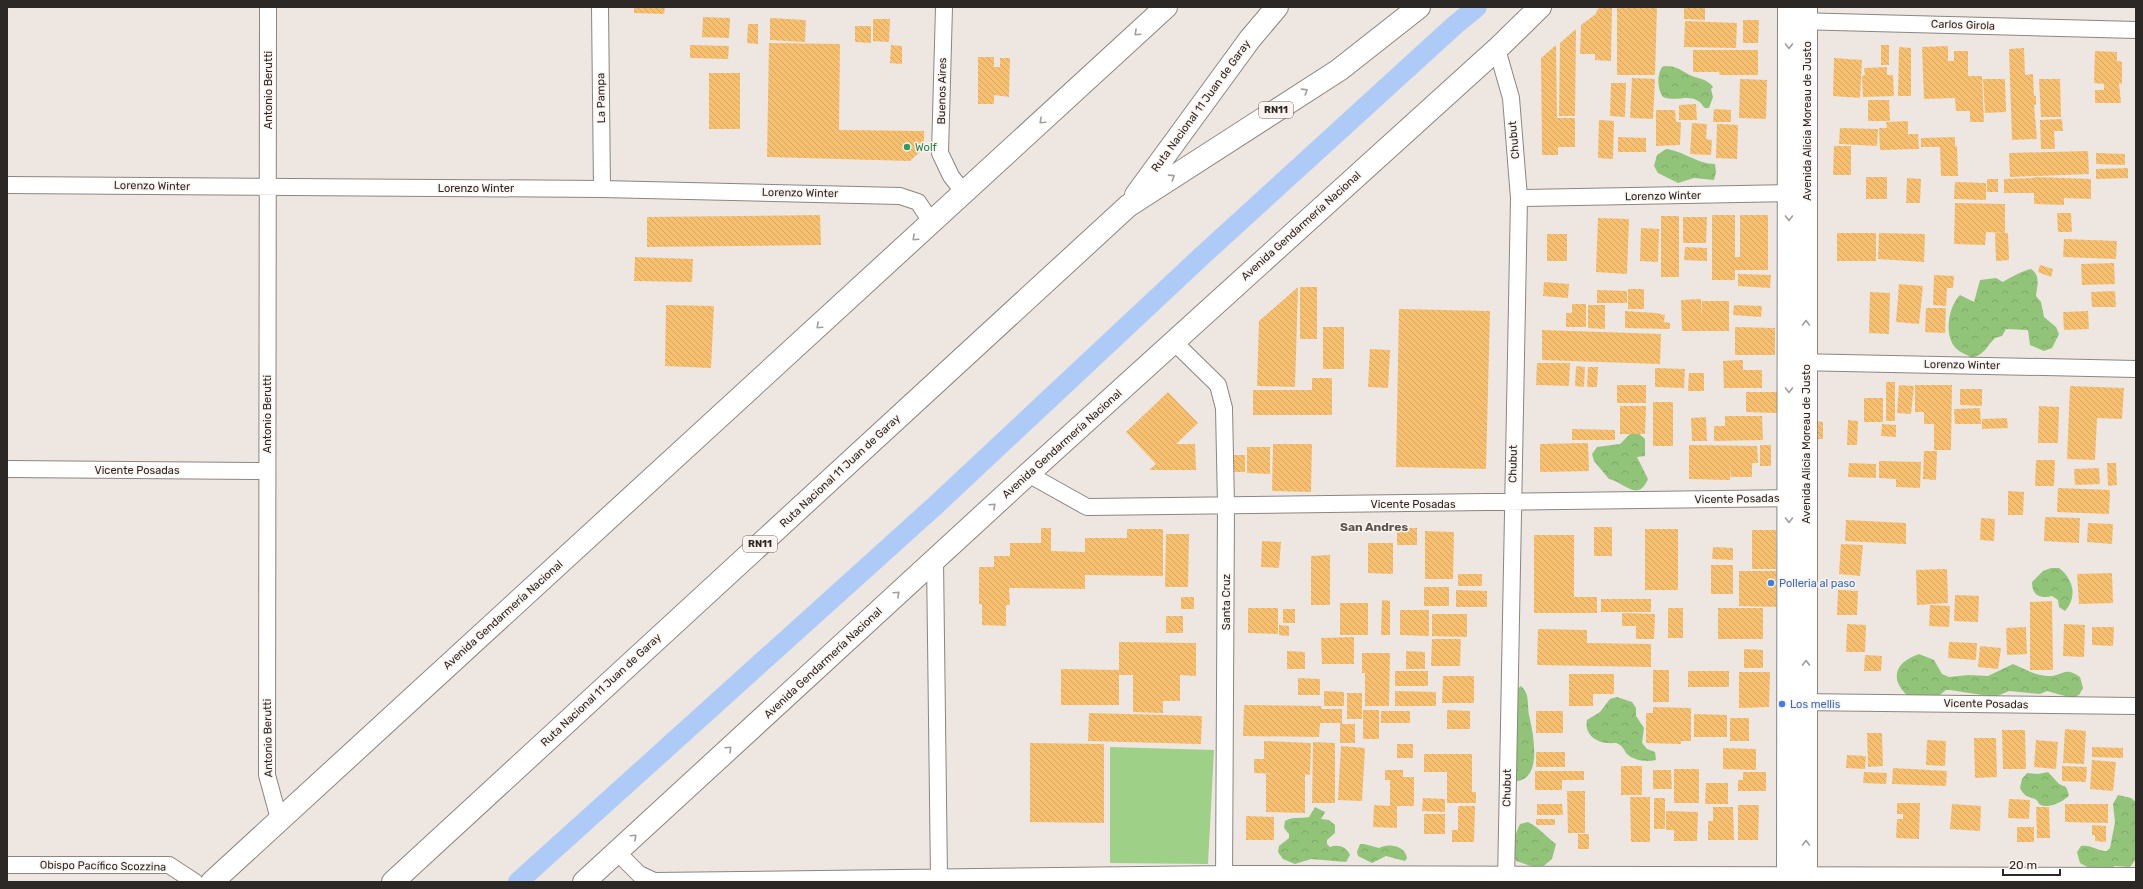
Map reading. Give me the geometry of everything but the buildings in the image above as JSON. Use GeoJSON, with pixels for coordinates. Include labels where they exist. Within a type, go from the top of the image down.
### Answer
{"type":"FeatureCollection","features":[{"type":"Feature","properties":{"kind":"main road","name":"Avenida Gendarmería Nacional"},"geometry":{"type":"LineString","coordinates":[[212,882],[1166,7]]}},
{"type":"Feature","properties":{"kind":"main road","name":"Ruta Nacional 11 Juan de Garay"},"geometry":{"type":"LineString","coordinates":[[1128,206],[1250,39],[1277,7]]}},
{"type":"Feature","properties":{"kind":"main road","name":"Ruta Nacional 11 Juan de Garay"},"geometry":{"type":"LineString","coordinates":[[393,882],[1128,206],[1339,70],[1419,7]]}},
{"type":"Feature","properties":{"kind":"main road","name":"Avenida Gendarmería Nacional"},"geometry":{"type":"LineString","coordinates":[[591,880],[617,852],[1028,474],[1497,48],[1540,7]]}},
{"type":"Feature","properties":{"kind":"main road","name":"Avenida Alicia Moreau de Justo"},"geometry":{"type":"LineString","coordinates":[[1797,879],[1798,14]]}},
{"type":"Feature","properties":{"kind":"street","name":"Antonio Berutti"},"geometry":{"type":"LineString","coordinates":[[268,7],[267,775],[279,819]]}},
{"type":"Feature","properties":{"kind":"street","name":"La Pampa"},"geometry":{"type":"LineString","coordinates":[[600,7],[602,189]]}},
{"type":"Feature","properties":{"kind":"street","name":"Buenos Aires"},"geometry":{"type":"LineString","coordinates":[[944,7],[940,153],[951,176],[964,193]]}},
{"type":"Feature","properties":{"kind":"street","name":"Carlos Girola"},"geometry":{"type":"LineString","coordinates":[[1798,14],[2136,30]]}},
{"type":"Feature","properties":{"kind":"street","name":"Chubut"},"geometry":{"type":"LineString","coordinates":[[1497,48],[1510,98],[1519,198],[1506,878]]}},
{"type":"Feature","properties":{"kind":"street","name":"Lorenzo Winter"},"geometry":{"type":"LineString","coordinates":[[7,184],[602,189],[900,196],[918,202],[932,223]]}},
{"type":"Feature","properties":{"kind":"street","name":"Lorenzo Winter"},"geometry":{"type":"LineString","coordinates":[[1519,198],[1798,193]]}},
{"type":"Feature","properties":{"kind":"street","name":"Santa Cruz"},"geometry":{"type":"LineString","coordinates":[[1174,342],[1218,386],[1224,408],[1226,505],[1224,878]]}},
{"type":"Feature","properties":{"kind":"street","name":"Lorenzo Winter"},"geometry":{"type":"LineString","coordinates":[[1797,362],[2136,369]]}},
{"type":"Feature","properties":{"kind":"street","name":"Vicente Posadas"},"geometry":{"type":"LineString","coordinates":[[7,470],[267,471]]}},
{"type":"Feature","properties":{"kind":"street","name":"Vicente Posadas"},"geometry":{"type":"LineString","coordinates":[[1028,474],[1087,507],[1513,503],[1798,498]]}},
{"type":"Feature","properties":{"kind":"street"},"geometry":{"type":"LineString","coordinates":[[935,560],[939,878]]}},
{"type":"Feature","properties":{"kind":"street","name":"Vicente Posadas"},"geometry":{"type":"LineString","coordinates":[[1797,702],[2136,706]]}},
{"type":"Feature","properties":{"kind":"street"},"geometry":{"type":"LineString","coordinates":[[617,852],[639,874],[654,880],[829,881],[939,878],[1797,879],[2136,876]]}},
{"type":"Feature","properties":{"kind":"street","name":"Obispo Pacífico Scozzina"},"geometry":{"type":"LineString","coordinates":[[7,865],[169,865],[195,882]]}},
{"type":"Feature","properties":{"kind":"green space"},"geometry":{"type":"Polygon","coordinates":[[[1665,66],[1677,68],[1691,76],[1705,80],[1711,84],[1713,87],[1711,89],[1713,97],[1709,108],[1705,108],[1699,102],[1690,98],[1673,99],[1663,97],[1659,86],[1659,78],[1660,70],[1665,66]]]}},
{"type":"Feature","properties":{"kind":"green space"},"geometry":{"type":"Polygon","coordinates":[[[1666,149],[1679,152],[1702,162],[1715,164],[1716,172],[1714,180],[1694,178],[1678,183],[1658,173],[1654,166],[1657,155],[1666,149]]]}},
{"type":"Feature","properties":{"kind":"green space"},"geometry":{"type":"Polygon","coordinates":[[[2031,269],[2037,278],[2036,296],[2041,302],[2044,317],[2056,327],[2059,334],[2052,348],[2044,351],[2030,345],[2028,330],[2006,329],[2002,336],[1995,338],[1983,352],[1972,358],[1956,348],[1949,334],[1949,319],[1953,306],[1960,295],[1974,302],[1980,280],[1996,278],[2003,282],[2021,272],[2031,269]]]}},
{"type":"Feature","properties":{"kind":"green space"},"geometry":{"type":"Polygon","coordinates":[[[1631,433],[1639,434],[1645,439],[1645,456],[1637,457],[1648,479],[1640,490],[1630,489],[1609,479],[1594,461],[1592,454],[1597,447],[1620,444],[1631,433]]]}},
{"type":"Feature","properties":{"kind":"green space"},"geometry":{"type":"Polygon","coordinates":[[[2051,568],[2059,568],[2064,572],[2068,577],[2072,588],[2072,600],[2065,611],[2059,607],[2058,600],[2052,596],[2043,597],[2037,595],[2033,590],[2032,582],[2043,571],[2051,568]]]}},
{"type":"Feature","properties":{"kind":"green space"},"geometry":{"type":"Polygon","coordinates":[[[1919,654],[1934,660],[1942,674],[1949,677],[1969,675],[1988,676],[2013,664],[2030,672],[2047,676],[2070,672],[2080,677],[2083,688],[2079,695],[2072,698],[2047,691],[2040,694],[2009,691],[1995,697],[1946,690],[1937,697],[1908,696],[1898,683],[1897,672],[1904,662],[1919,654]]]}},
{"type":"Feature","properties":{"kind":"green space"},"geometry":{"type":"Polygon","coordinates":[[[1521,686],[1526,692],[1527,696],[1534,743],[1534,754],[1530,772],[1525,778],[1517,781],[1513,766],[1515,691],[1521,686]]]}},
{"type":"Feature","properties":{"kind":"green space"},"geometry":{"type":"Polygon","coordinates":[[[1617,697],[1632,702],[1636,708],[1636,716],[1644,728],[1642,743],[1647,749],[1655,752],[1656,760],[1644,761],[1632,758],[1617,743],[1604,743],[1592,737],[1587,730],[1587,720],[1600,712],[1610,699],[1617,697]]]}},
{"type":"Feature","properties":{"kind":"green space"},"geometry":{"type":"Polygon","coordinates":[[[1110,747],[1214,750],[1208,864],[1110,863],[1110,747]]]}},
{"type":"Feature","properties":{"kind":"green space"},"geometry":{"type":"Polygon","coordinates":[[[2048,772],[2059,784],[2066,787],[2069,795],[2064,800],[2056,804],[2044,806],[2026,795],[2020,788],[2022,779],[2027,773],[2038,774],[2048,772]]]}},
{"type":"Feature","properties":{"kind":"green space"},"geometry":{"type":"Polygon","coordinates":[[[2118,795],[2131,798],[2136,802],[2136,859],[2130,867],[2115,866],[2108,869],[2093,870],[2080,863],[2077,852],[2081,846],[2088,846],[2107,851],[2110,848],[2115,822],[2113,804],[2118,795]]]}},
{"type":"Feature","properties":{"kind":"green space"},"geometry":{"type":"Polygon","coordinates":[[[1315,807],[1325,812],[1321,819],[1329,820],[1335,825],[1335,833],[1327,840],[1327,844],[1330,847],[1339,846],[1346,850],[1350,855],[1346,862],[1311,859],[1295,864],[1283,859],[1278,852],[1279,846],[1289,838],[1289,834],[1284,828],[1285,821],[1309,817],[1315,807]]]}},
{"type":"Feature","properties":{"kind":"green space"},"geometry":{"type":"Polygon","coordinates":[[[1528,822],[1556,844],[1552,859],[1540,869],[1516,861],[1514,856],[1514,842],[1520,824],[1528,822]]]}},
{"type":"Feature","properties":{"kind":"green space"},"geometry":{"type":"Polygon","coordinates":[[[1360,844],[1379,848],[1383,846],[1396,846],[1403,850],[1407,858],[1405,861],[1386,856],[1372,863],[1358,856],[1357,852],[1360,844]]]}},
{"type":"Feature","properties":{"kind":"waterway"},"geometry":{"type":"LineString","coordinates":[[518,882],[937,504],[1204,254],[1455,25],[1477,7]]}},
{"type":"Feature","properties":{"kind":"place","name":"Wolf"},"geometry":{"type":"Point","coordinates":[907,147]}},
{"type":"Feature","properties":{"kind":"place","name":"Polleria al paso"},"geometry":{"type":"Point","coordinates":[1771,583]}},
{"type":"Feature","properties":{"kind":"place","name":"Los mellis"},"geometry":{"type":"Point","coordinates":[1782,704]}},
{"type":"Feature","properties":{"kind":"district","name":"San Andres"},"geometry":{"type":"Point","coordinates":[1374,527]}}]}
